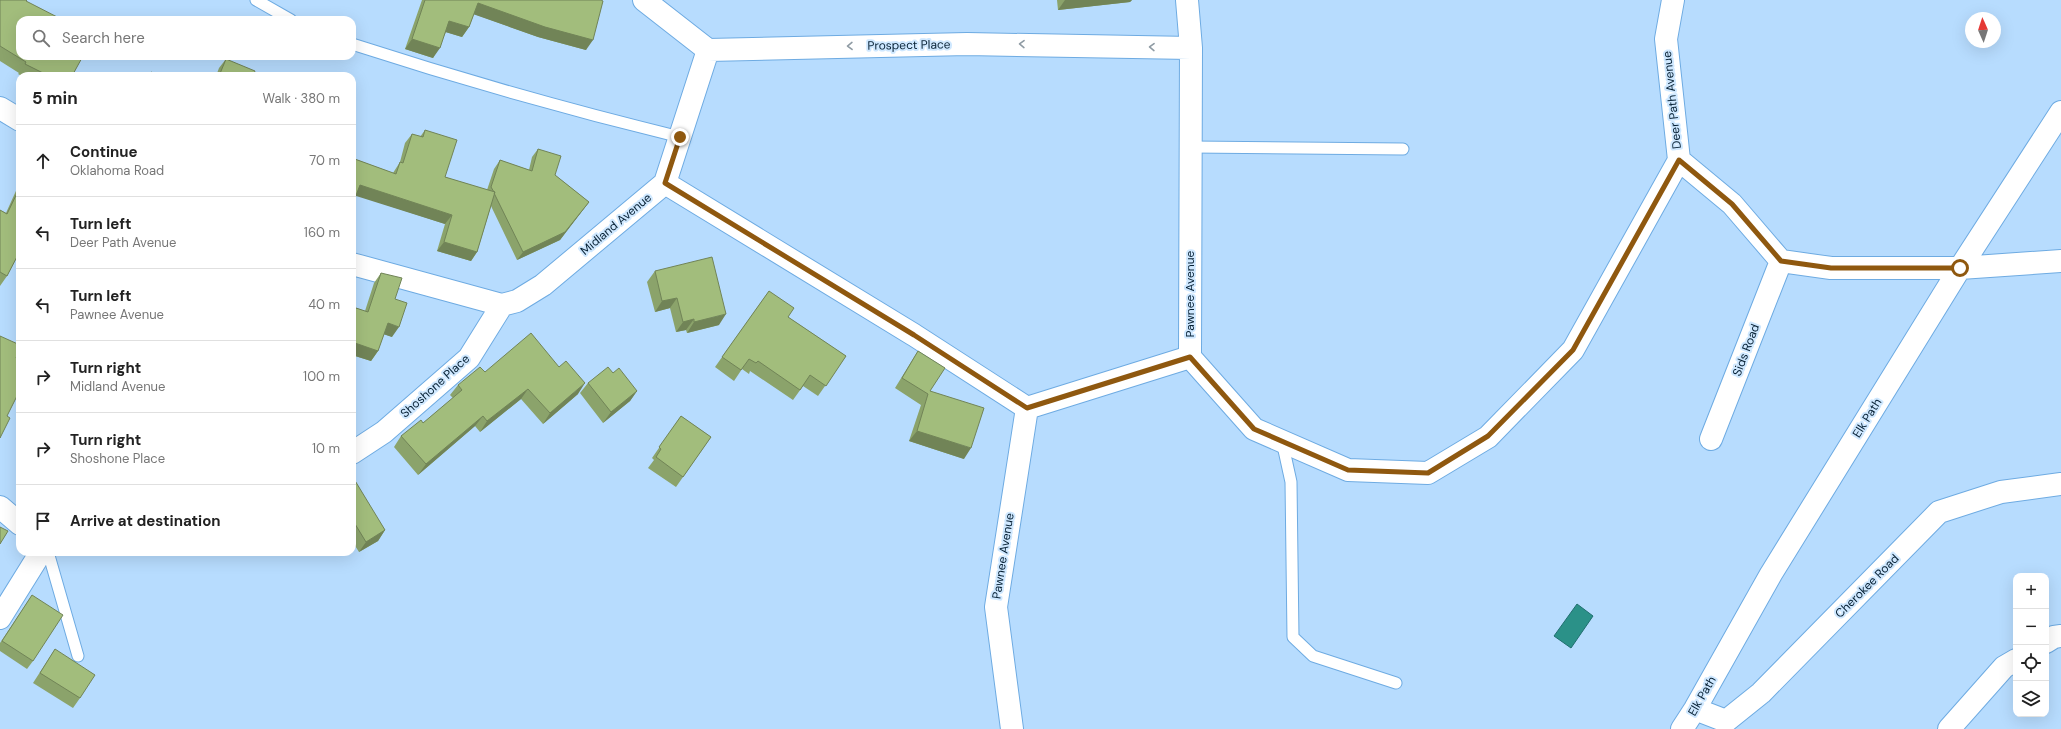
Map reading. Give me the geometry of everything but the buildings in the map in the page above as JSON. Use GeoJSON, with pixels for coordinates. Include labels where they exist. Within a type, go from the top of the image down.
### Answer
{"type":"FeatureCollection","features":[{"type":"Feature","properties":{"kind":"street"},"geometry":{"type":"LineString","coordinates":[[644,0],[708,50],[665,183],[914,335],[1027,408],[1190,357]]}},
{"type":"Feature","properties":{"kind":"street","name":"Pawnee Avenue"},"geometry":{"type":"LineString","coordinates":[[1187,0],[1191,48],[1190,357]]}},
{"type":"Feature","properties":{"kind":"street","name":"Deer Path Avenue"},"geometry":{"type":"LineString","coordinates":[[1190,357],[1254,429],[1348,470],[1428,473],[1488,436],[1573,350],[1679,160],[1666,39],[1673,0]]}},
{"type":"Feature","properties":{"kind":"street","name":"Prospect Place"},"geometry":{"type":"LineString","coordinates":[[708,50],[967,44],[1191,48]]}},
{"type":"Feature","properties":{"kind":"street"},"geometry":{"type":"LineString","coordinates":[[0,108],[16,118]]}},
{"type":"Feature","properties":{"kind":"street","name":"Elk Path"},"geometry":{"type":"LineString","coordinates":[[1682,729],[1695,709],[1771,574],[1960,268],[2061,112]]}},
{"type":"Feature","properties":{"kind":"street"},"geometry":{"type":"LineString","coordinates":[[1679,160],[1732,204],[1781,261],[1831,268],[1960,268],[2061,261]]}},
{"type":"Feature","properties":{"kind":"street","name":"Midland Avenue"},"geometry":{"type":"LineString","coordinates":[[502,305],[517,301],[543,285],[665,183]]}},
{"type":"Feature","properties":{"kind":"street","name":"Sids Road"},"geometry":{"type":"LineString","coordinates":[[1711,439],[1781,261]]}},
{"type":"Feature","properties":{"kind":"street"},"geometry":{"type":"LineString","coordinates":[[356,265],[502,305]]}},
{"type":"Feature","properties":{"kind":"street","name":"Shoshone Place"},"geometry":{"type":"LineString","coordinates":[[356,450],[384,432],[469,358],[502,305]]}},
{"type":"Feature","properties":{"kind":"street","name":"Pawnee Avenue"},"geometry":{"type":"LineString","coordinates":[[1012,729],[996,607],[1027,408]]}},
{"type":"Feature","properties":{"kind":"street","name":"Cherokee Road"},"geometry":{"type":"LineString","coordinates":[[1695,709],[1726,721],[1760,693],[1939,512],[2001,492],[2061,484]]}},
{"type":"Feature","properties":{"kind":"street"},"geometry":{"type":"LineString","coordinates":[[0,507],[16,521]]}},
{"type":"Feature","properties":{"kind":"street"},"geometry":{"type":"LineString","coordinates":[[0,618],[39,556]]}},
{"type":"Feature","properties":{"kind":"street"},"geometry":{"type":"LineString","coordinates":[[2049,640],[2054,637],[2061,636]]}},
{"type":"Feature","properties":{"kind":"street"},"geometry":{"type":"LineString","coordinates":[[1949,729],[2004,667],[2013,662]]}},
{"type":"Feature","properties":{"kind":"lane"},"geometry":{"type":"LineString","coordinates":[[256,0],[284,16]]}},
{"type":"Feature","properties":{"kind":"lane"},"geometry":{"type":"LineString","coordinates":[[356,45],[426,68],[575,111],[680,137]]}},
{"type":"Feature","properties":{"kind":"lane"},"geometry":{"type":"LineString","coordinates":[[1191,147],[1403,149]]}},
{"type":"Feature","properties":{"kind":"lane"},"geometry":{"type":"LineString","coordinates":[[1282,442],[1291,482],[1293,637],[1313,656],[1396,683]]}},
{"type":"Feature","properties":{"kind":"lane"},"geometry":{"type":"LineString","coordinates":[[49,556],[78,656]]}},
{"type":"Feature","properties":{"kind":"shaded area"},"geometry":{"type":"Polygon","coordinates":[[[1577,604],[1593,616],[1571,648],[1554,636],[1577,604]]]}},
{"type":"Feature","properties":{"kind":"route"},"geometry":{"type":"LineString","coordinates":[[680,137],[665,183],[914,335],[1027,408],[1190,357],[1254,429],[1348,470],[1428,473],[1488,436],[1573,350],[1679,160],[1732,204],[1781,261],[1831,268],[1960,268]]}}]}
